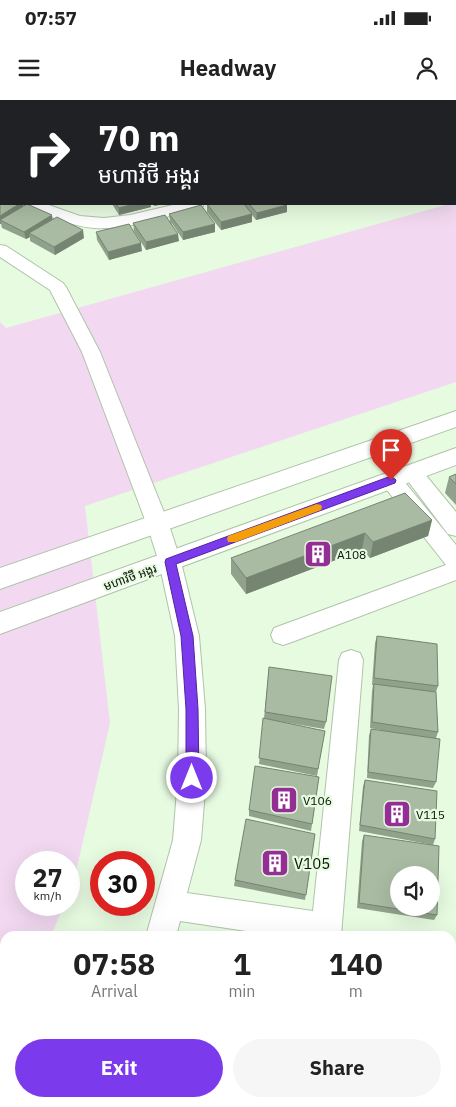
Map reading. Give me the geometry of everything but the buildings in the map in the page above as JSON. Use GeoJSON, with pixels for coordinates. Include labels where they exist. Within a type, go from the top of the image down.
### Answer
{"type":"FeatureCollection","features":[{"type":"Feature","properties":{"kind":"main road"},"geometry":{"type":"LineString","coordinates":[[0,578],[158,525],[456,419]]}},
{"type":"Feature","properties":{"kind":"main road","name":"មហាវិថី អង្គរ"},"geometry":{"type":"LineString","coordinates":[[0,622],[170,562],[456,456]]}},
{"type":"Feature","properties":{"kind":"street"},"geometry":{"type":"LineString","coordinates":[[35,205],[70,219],[94,224],[121,221],[192,205]]}},
{"type":"Feature","properties":{"kind":"street"},"geometry":{"type":"LineString","coordinates":[[0,250],[57,287],[91,352],[158,525],[170,562],[187,636],[192,709],[192,778],[187,840],[162,931]]}},
{"type":"Feature","properties":{"kind":"street"},"geometry":{"type":"LineString","coordinates":[[402,476],[456,528]]}},
{"type":"Feature","properties":{"kind":"street"},"geometry":{"type":"LineString","coordinates":[[402,476],[456,561]]}},
{"type":"Feature","properties":{"kind":"street"},"geometry":{"type":"LineString","coordinates":[[283,635],[456,572]]}},
{"type":"Feature","properties":{"kind":"street"},"geometry":{"type":"LineString","coordinates":[[326,931],[351,660]]}},
{"type":"Feature","properties":{"kind":"street"},"geometry":{"type":"LineString","coordinates":[[169,906],[320,931]]}},
{"type":"Feature","properties":{"kind":"shaded area"},"geometry":{"type":"Polygon","coordinates":[[[445,205],[456,205],[456,382],[85,506],[110,723],[80,854],[80,851],[15,851],[15,916],[59,916],[53,931],[0,931],[0,322],[6,328],[445,205]]]}},
{"type":"Feature","properties":{"kind":"slow traffic"},"geometry":{"type":"LineString","coordinates":[[232,539],[317,507]]}},
{"type":"Feature","properties":{"kind":"place","name":"A108"},"geometry":{"type":"Point","coordinates":[318,554]}},
{"type":"Feature","properties":{"kind":"place","name":"V106"},"geometry":{"type":"Point","coordinates":[284,800]}},
{"type":"Feature","properties":{"kind":"place","name":"V115"},"geometry":{"type":"Point","coordinates":[397,814]}},
{"type":"Feature","properties":{"kind":"place","name":"V105"},"geometry":{"type":"Point","coordinates":[275,863]}},
{"type":"Feature","properties":{"kind":"route"},"geometry":{"type":"LineString","coordinates":[[192,778],[192,709],[187,636],[170,562],[391,480]]}}]}
